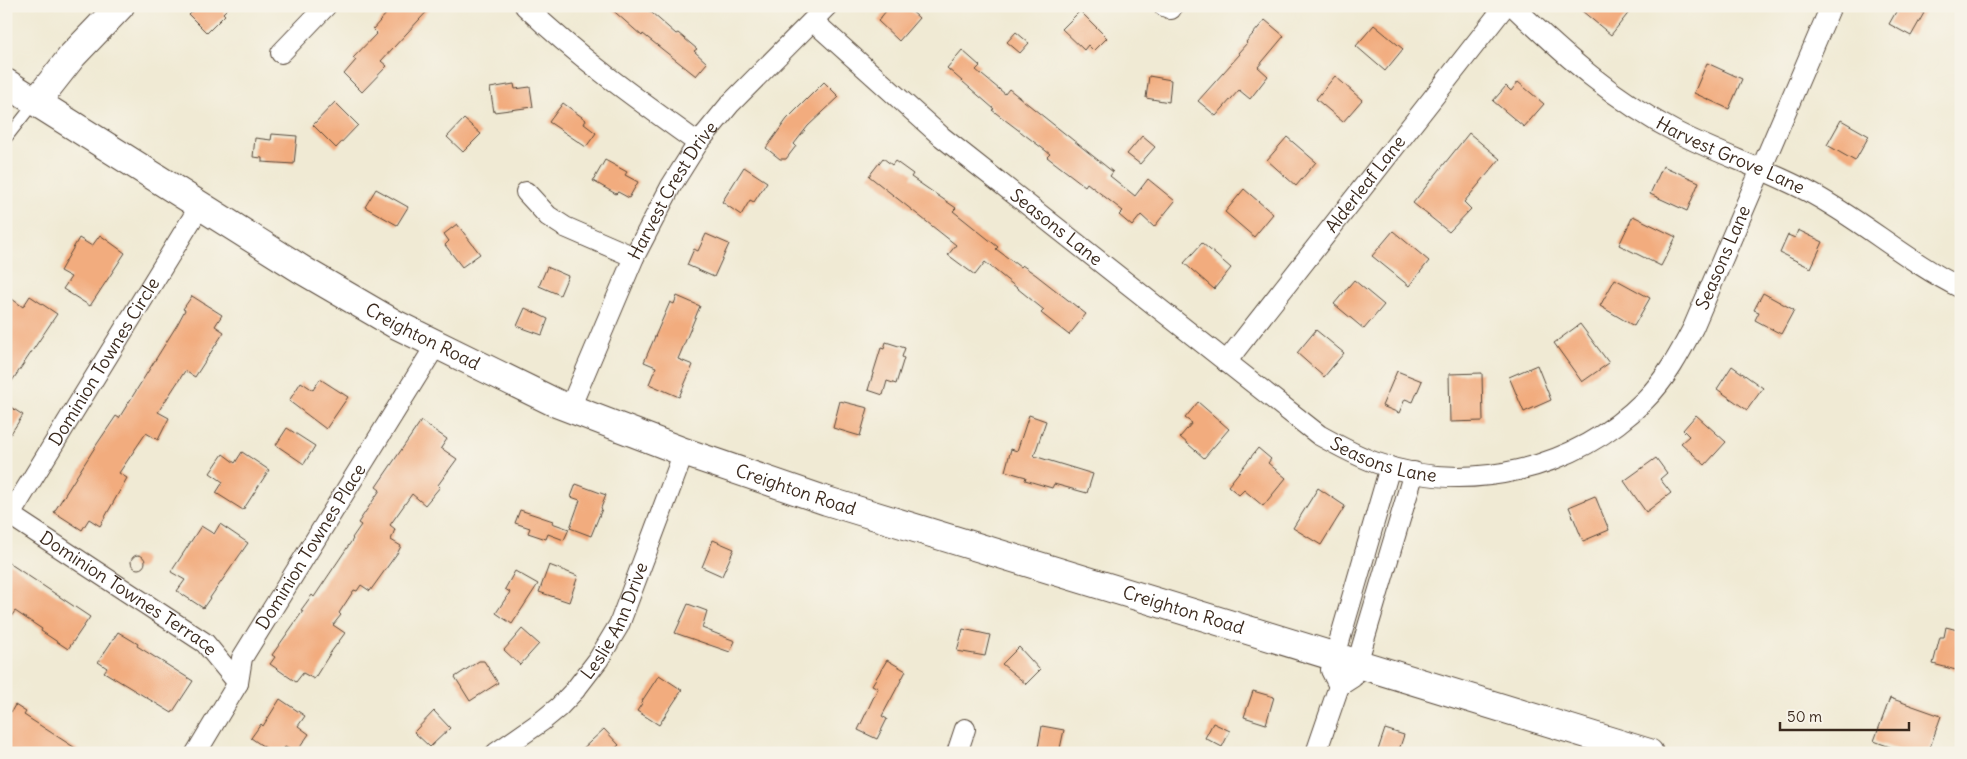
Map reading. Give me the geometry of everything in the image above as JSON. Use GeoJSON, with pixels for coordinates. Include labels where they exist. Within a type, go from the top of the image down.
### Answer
{"type":"FeatureCollection","features":[{"type":"Feature","properties":{"kind":"main road"},"geometry":{"type":"LineString","coordinates":[[36,102],[73,55],[120,6]]}},
{"type":"Feature","properties":{"kind":"main road","name":"Creighton Road"},"geometry":{"type":"LineString","coordinates":[[6,82],[304,272],[436,345],[570,408],[684,452],[836,504],[1649,753]]}},
{"type":"Feature","properties":{"kind":"street"},"geometry":{"type":"LineString","coordinates":[[281,53],[326,6]]}},
{"type":"Feature","properties":{"kind":"street"},"geometry":{"type":"LineString","coordinates":[[525,6],[599,71],[698,143]]}},
{"type":"Feature","properties":{"kind":"street","name":"Harvest Crest Drive"},"geometry":{"type":"LineString","coordinates":[[570,408],[634,257],[671,186],[698,143],[730,104],[827,6]]}},
{"type":"Feature","properties":{"kind":"street","name":"Alderleaf Lane"},"geometry":{"type":"LineString","coordinates":[[1226,362],[1505,6]]}},
{"type":"Feature","properties":{"kind":"street","name":"Harvest Grove Lane"},"geometry":{"type":"LineString","coordinates":[[1514,6],[1562,53],[1613,95],[1679,134],[1806,190],[1845,213],[1924,267],[1961,288]]}},
{"type":"Feature","properties":{"kind":"street","name":"Seasons Lane"},"geometry":{"type":"LineString","coordinates":[[813,21],[942,137],[1319,435],[1344,449],[1390,467],[1431,476],[1467,477],[1503,474],[1537,466],[1568,454],[1597,438],[1624,419],[1645,400],[1665,376],[1694,328],[1831,6]]}},
{"type":"Feature","properties":{"kind":"street"},"geometry":{"type":"LineString","coordinates":[[526,192],[548,216],[565,228],[634,257]]}},
{"type":"Feature","properties":{"kind":"street","name":"Dominion Townes Circle"},"geometry":{"type":"LineString","coordinates":[[8,515],[200,206]]}},
{"type":"Feature","properties":{"kind":"street","name":"Dominion Townes Place"},"geometry":{"type":"LineString","coordinates":[[196,753],[238,684],[242,658],[436,345]]}},
{"type":"Feature","properties":{"kind":"street","name":"Leslie Ann Drive"},"geometry":{"type":"LineString","coordinates":[[496,753],[559,707],[598,660],[618,625],[684,452]]}},
{"type":"Feature","properties":{"kind":"street"},"geometry":{"type":"LineString","coordinates":[[1346,661],[1390,467]]}},
{"type":"Feature","properties":{"kind":"street"},"geometry":{"type":"LineString","coordinates":[[1316,753],[1339,686],[1331,670],[1346,661],[1414,472]]}},
{"type":"Feature","properties":{"kind":"street","name":"Dominion Townes Terrace"},"geometry":{"type":"LineString","coordinates":[[8,515],[205,643],[238,684]]}},
{"type":"Feature","properties":{"kind":"street"},"geometry":{"type":"LineString","coordinates":[[957,753],[965,729]]}},
{"type":"Feature","properties":{"kind":"lane"},"geometry":{"type":"LineString","coordinates":[[6,139],[36,102]]}},
{"type":"Feature","properties":{"kind":"building"},"geometry":{"type":"Polygon","coordinates":[[[198,6],[230,6],[223,13],[225,15],[207,33],[189,15],[198,6]]]}},
{"type":"Feature","properties":{"kind":"building"},"geometry":{"type":"Polygon","coordinates":[[[393,6],[432,6],[381,61],[387,66],[362,92],[344,74],[356,60],[353,58],[377,33],[373,29],[393,6]]]}},
{"type":"Feature","properties":{"kind":"building"},"geometry":{"type":"Polygon","coordinates":[[[608,6],[644,6],[676,34],[678,33],[697,49],[694,51],[707,63],[696,76],[643,34],[642,36],[608,6]]]}},
{"type":"Feature","properties":{"kind":"building"},"geometry":{"type":"Polygon","coordinates":[[[890,6],[906,6],[919,18],[899,41],[878,21],[890,6]]]}},
{"type":"Feature","properties":{"kind":"building"},"geometry":{"type":"Polygon","coordinates":[[[1576,6],[1634,6],[1611,35],[1576,6]]]}},
{"type":"Feature","properties":{"kind":"building"},"geometry":{"type":"Polygon","coordinates":[[[1903,6],[1911,6],[1924,13],[1911,36],[1889,24],[1897,10],[1900,11],[1903,6]]]}},
{"type":"Feature","properties":{"kind":"building"},"geometry":{"type":"Polygon","coordinates":[[[1080,11],[1107,38],[1094,51],[1088,45],[1084,50],[1062,29],[1080,11]]]}},
{"type":"Feature","properties":{"kind":"building"},"geometry":{"type":"Polygon","coordinates":[[[1265,20],[1284,36],[1258,67],[1268,76],[1250,99],[1239,90],[1216,116],[1198,101],[1240,54],[1238,53],[1246,42],[1265,20]]]}},
{"type":"Feature","properties":{"kind":"building"},"geometry":{"type":"Polygon","coordinates":[[[1374,25],[1403,49],[1385,71],[1356,46],[1374,25]]]}},
{"type":"Feature","properties":{"kind":"building"},"geometry":{"type":"Polygon","coordinates":[[[1016,32],[1029,43],[1020,53],[1007,42],[1016,32]]]}},
{"type":"Feature","properties":{"kind":"building"},"geometry":{"type":"Polygon","coordinates":[[[962,50],[980,66],[976,70],[1005,94],[1009,89],[1113,172],[1110,176],[1135,196],[1148,179],[1175,201],[1154,227],[1141,215],[1132,226],[1119,215],[1123,211],[1087,183],[1085,186],[1047,157],[1050,154],[992,110],[994,109],[947,68],[962,50]]]}},
{"type":"Feature","properties":{"kind":"building"},"geometry":{"type":"Polygon","coordinates":[[[1707,63],[1742,79],[1729,109],[1694,93],[1707,63]]]}},
{"type":"Feature","properties":{"kind":"building"},"geometry":{"type":"Polygon","coordinates":[[[1149,76],[1171,80],[1169,102],[1146,98],[1149,76]]]}},
{"type":"Feature","properties":{"kind":"building"},"geometry":{"type":"Polygon","coordinates":[[[1335,76],[1362,100],[1343,122],[1316,99],[1335,76]]]}},
{"type":"Feature","properties":{"kind":"building"},"geometry":{"type":"Polygon","coordinates":[[[824,82],[839,97],[808,126],[794,144],[796,146],[786,159],[780,159],[766,148],[787,119],[824,82]]]}},
{"type":"Feature","properties":{"kind":"building"},"geometry":{"type":"Polygon","coordinates":[[[1518,82],[1544,104],[1524,127],[1493,101],[1506,86],[1511,91],[1518,82]]]}},
{"type":"Feature","properties":{"kind":"building"},"geometry":{"type":"Polygon","coordinates":[[[514,84],[515,89],[530,87],[533,107],[494,112],[490,88],[514,84]]]}},
{"type":"Feature","properties":{"kind":"building"},"geometry":{"type":"Polygon","coordinates":[[[335,102],[358,125],[336,148],[313,125],[335,102]]]}},
{"type":"Feature","properties":{"kind":"building"},"geometry":{"type":"Polygon","coordinates":[[[563,103],[586,120],[584,124],[596,133],[586,147],[549,122],[563,103]]]}},
{"type":"Feature","properties":{"kind":"building"},"geometry":{"type":"Polygon","coordinates":[[[464,119],[481,134],[463,152],[447,137],[464,119]]]}},
{"type":"Feature","properties":{"kind":"building"},"geometry":{"type":"Polygon","coordinates":[[[1841,120],[1869,136],[1855,161],[1827,145],[1841,120]]]}},
{"type":"Feature","properties":{"kind":"building"},"geometry":{"type":"Polygon","coordinates":[[[1469,133],[1500,159],[1464,202],[1471,209],[1449,232],[1413,203],[1469,133]]]}},
{"type":"Feature","properties":{"kind":"building"},"geometry":{"type":"Polygon","coordinates":[[[272,134],[297,136],[294,164],[262,162],[262,158],[253,157],[255,138],[271,140],[272,134]]]}},
{"type":"Feature","properties":{"kind":"building"},"geometry":{"type":"Polygon","coordinates":[[[1142,136],[1155,147],[1140,164],[1127,154],[1142,136]]]}},
{"type":"Feature","properties":{"kind":"building"},"geometry":{"type":"Polygon","coordinates":[[[1287,137],[1316,162],[1296,186],[1267,160],[1287,137]]]}},
{"type":"Feature","properties":{"kind":"building"},"geometry":{"type":"Polygon","coordinates":[[[883,158],[892,165],[895,161],[913,174],[911,177],[956,208],[953,211],[998,247],[996,249],[1020,267],[1022,265],[1036,275],[1086,314],[1069,335],[1041,313],[1044,310],[985,262],[975,275],[948,255],[956,245],[869,176],[883,158]]]}},
{"type":"Feature","properties":{"kind":"building"},"geometry":{"type":"Polygon","coordinates":[[[605,160],[627,172],[625,175],[638,182],[629,198],[618,192],[616,194],[593,181],[605,160]]]}},
{"type":"Feature","properties":{"kind":"building"},"geometry":{"type":"Polygon","coordinates":[[[1663,166],[1699,182],[1687,211],[1650,194],[1663,166]]]}},
{"type":"Feature","properties":{"kind":"building"},"geometry":{"type":"Polygon","coordinates":[[[744,167],[767,182],[754,202],[750,200],[741,215],[722,202],[744,167]]]}},
{"type":"Feature","properties":{"kind":"building"},"geometry":{"type":"Polygon","coordinates":[[[376,189],[408,207],[397,225],[365,207],[376,189]]]}},
{"type":"Feature","properties":{"kind":"building"},"geometry":{"type":"Polygon","coordinates":[[[1244,189],[1273,214],[1254,237],[1225,212],[1244,189]]]}},
{"type":"Feature","properties":{"kind":"building"},"geometry":{"type":"Polygon","coordinates":[[[1633,216],[1676,237],[1661,266],[1619,245],[1633,216]]]}},
{"type":"Feature","properties":{"kind":"building"},"geometry":{"type":"Polygon","coordinates":[[[457,224],[480,254],[462,267],[445,245],[449,241],[444,234],[457,224]]]}},
{"type":"Feature","properties":{"kind":"building"},"geometry":{"type":"Polygon","coordinates":[[[1798,230],[1823,242],[1811,268],[1780,253],[1788,235],[1795,238],[1798,230]]]}},
{"type":"Feature","properties":{"kind":"building"},"geometry":{"type":"Polygon","coordinates":[[[1393,231],[1429,261],[1409,286],[1372,256],[1393,231]]]}},
{"type":"Feature","properties":{"kind":"building"},"geometry":{"type":"Polygon","coordinates":[[[706,234],[729,244],[714,277],[687,265],[694,249],[698,251],[706,234]]]}},
{"type":"Feature","properties":{"kind":"building"},"geometry":{"type":"Polygon","coordinates":[[[100,235],[125,253],[90,306],[63,289],[71,277],[60,271],[79,238],[92,246],[100,235]]]}},
{"type":"Feature","properties":{"kind":"building"},"geometry":{"type":"Polygon","coordinates":[[[1202,243],[1231,268],[1214,289],[1184,263],[1202,243]]]}},
{"type":"Feature","properties":{"kind":"building"},"geometry":{"type":"Polygon","coordinates":[[[547,267],[568,276],[560,295],[539,286],[547,267]]]}},
{"type":"Feature","properties":{"kind":"building"},"geometry":{"type":"Polygon","coordinates":[[[1615,279],[1650,298],[1634,326],[1600,306],[1615,279]]]}},
{"type":"Feature","properties":{"kind":"building"},"geometry":{"type":"Polygon","coordinates":[[[1354,280],[1384,305],[1364,329],[1334,304],[1354,280]]]}},
{"type":"Feature","properties":{"kind":"building"},"geometry":{"type":"Polygon","coordinates":[[[1763,293],[1794,310],[1781,334],[1755,320],[1759,312],[1754,310],[1763,293]]]}},
{"type":"Feature","properties":{"kind":"building"},"geometry":{"type":"Polygon","coordinates":[[[30,296],[57,314],[6,390],[6,307],[12,299],[23,307],[30,296]]]}},
{"type":"Feature","properties":{"kind":"building"},"geometry":{"type":"Polygon","coordinates":[[[192,296],[222,315],[215,326],[224,332],[195,377],[185,371],[158,412],[169,418],[158,440],[146,433],[119,473],[127,478],[100,526],[89,519],[82,530],[54,512],[116,416],[119,418],[177,325],[185,310],[183,309],[192,296]]]}},
{"type":"Feature","properties":{"kind":"building"},"geometry":{"type":"Polygon","coordinates":[[[677,296],[700,306],[678,359],[693,365],[679,397],[649,384],[656,367],[644,362],[670,302],[674,304],[677,296]]]}},
{"type":"Feature","properties":{"kind":"building"},"geometry":{"type":"Polygon","coordinates":[[[525,308],[548,319],[542,335],[517,326],[525,308]]]}},
{"type":"Feature","properties":{"kind":"building"},"geometry":{"type":"Polygon","coordinates":[[[1580,324],[1609,363],[1582,382],[1554,343],[1580,324]]]}},
{"type":"Feature","properties":{"kind":"building"},"geometry":{"type":"Polygon","coordinates":[[[1316,330],[1344,353],[1324,377],[1297,353],[1316,330]]]}},
{"type":"Feature","properties":{"kind":"building"},"geometry":{"type":"Polygon","coordinates":[[[886,342],[905,348],[896,384],[887,381],[883,395],[868,390],[881,348],[884,349],[886,342]]]}},
{"type":"Feature","properties":{"kind":"building"},"geometry":{"type":"Polygon","coordinates":[[[1537,365],[1551,400],[1524,412],[1509,377],[1537,365]]]}},
{"type":"Feature","properties":{"kind":"building"},"geometry":{"type":"Polygon","coordinates":[[[1732,366],[1763,388],[1747,410],[1717,389],[1732,366]]]}},
{"type":"Feature","properties":{"kind":"building"},"geometry":{"type":"Polygon","coordinates":[[[1397,371],[1422,381],[1413,402],[1405,399],[1399,413],[1382,406],[1397,371]]]}},
{"type":"Feature","properties":{"kind":"building"},"geometry":{"type":"Polygon","coordinates":[[[1482,373],[1483,421],[1450,422],[1449,374],[1482,373]]]}},
{"type":"Feature","properties":{"kind":"building"},"geometry":{"type":"Polygon","coordinates":[[[320,379],[348,397],[326,429],[289,401],[301,382],[313,390],[320,379]]]}},
{"type":"Feature","properties":{"kind":"building"},"geometry":{"type":"Polygon","coordinates":[[[840,401],[868,408],[860,436],[833,428],[840,401]]]}},
{"type":"Feature","properties":{"kind":"building"},"geometry":{"type":"Polygon","coordinates":[[[1198,402],[1229,429],[1204,458],[1180,437],[1192,423],[1185,418],[1198,402]]]}},
{"type":"Feature","properties":{"kind":"building"},"geometry":{"type":"Polygon","coordinates":[[[6,404],[23,415],[6,441],[6,404]]]}},
{"type":"Feature","properties":{"kind":"building"},"geometry":{"type":"Polygon","coordinates":[[[1029,415],[1046,421],[1034,456],[1093,474],[1087,493],[1054,484],[1052,488],[1025,480],[1026,477],[1005,471],[1011,449],[1017,451],[1029,415]]]}},
{"type":"Feature","properties":{"kind":"building"},"geometry":{"type":"Polygon","coordinates":[[[1696,415],[1726,442],[1705,465],[1681,443],[1689,436],[1683,430],[1696,415]]]}},
{"type":"Feature","properties":{"kind":"building"},"geometry":{"type":"Polygon","coordinates":[[[421,421],[447,439],[441,448],[457,459],[438,485],[440,487],[425,505],[412,494],[390,525],[395,529],[391,540],[401,546],[398,552],[370,591],[361,585],[357,591],[354,590],[339,613],[341,615],[333,625],[345,633],[314,679],[303,673],[296,682],[270,664],[275,657],[272,655],[303,611],[301,610],[312,595],[314,597],[353,539],[361,525],[358,523],[380,490],[376,487],[421,421]]]}},
{"type":"Feature","properties":{"kind":"building"},"geometry":{"type":"Polygon","coordinates":[[[287,428],[315,446],[304,464],[276,445],[287,428]]]}},
{"type":"Feature","properties":{"kind":"building"},"geometry":{"type":"Polygon","coordinates":[[[1258,448],[1271,459],[1268,463],[1286,478],[1263,506],[1244,490],[1239,495],[1228,486],[1258,448]]]}},
{"type":"Feature","properties":{"kind":"building"},"geometry":{"type":"Polygon","coordinates":[[[242,452],[269,470],[243,510],[216,493],[223,482],[210,473],[223,454],[235,463],[242,452]]]}},
{"type":"Feature","properties":{"kind":"building"},"geometry":{"type":"Polygon","coordinates":[[[1656,458],[1667,473],[1660,479],[1671,493],[1646,512],[1624,481],[1656,458]]]}},
{"type":"Feature","properties":{"kind":"building"},"geometry":{"type":"Polygon","coordinates":[[[576,484],[606,495],[591,536],[570,528],[580,500],[571,497],[576,484]]]}},
{"type":"Feature","properties":{"kind":"building"},"geometry":{"type":"Polygon","coordinates":[[[1318,488],[1345,506],[1321,545],[1293,528],[1318,488]]]}},
{"type":"Feature","properties":{"kind":"building"},"geometry":{"type":"Polygon","coordinates":[[[1595,496],[1609,530],[1583,541],[1569,507],[1595,496]]]}},
{"type":"Feature","properties":{"kind":"building"},"geometry":{"type":"Polygon","coordinates":[[[520,510],[553,521],[552,523],[569,529],[564,540],[548,534],[546,539],[528,533],[530,528],[515,523],[520,510]]]}},
{"type":"Feature","properties":{"kind":"building"},"geometry":{"type":"Polygon","coordinates":[[[220,524],[248,543],[203,608],[177,591],[185,580],[171,572],[201,526],[214,534],[220,524]]]}},
{"type":"Feature","properties":{"kind":"building"},"geometry":{"type":"Polygon","coordinates":[[[713,540],[734,549],[722,576],[702,567],[713,540]]]}},
{"type":"Feature","properties":{"kind":"building"},"geometry":{"type":"Polygon","coordinates":[[[135,555],[141,555],[145,562],[141,569],[135,569],[131,565],[131,559],[135,555]]]}},
{"type":"Feature","properties":{"kind":"building"},"geometry":{"type":"Polygon","coordinates":[[[6,561],[90,617],[68,649],[15,611],[6,624],[6,561]]]}},
{"type":"Feature","properties":{"kind":"building"},"geometry":{"type":"Polygon","coordinates":[[[549,565],[578,576],[569,602],[539,592],[549,565]]]}},
{"type":"Feature","properties":{"kind":"building"},"geometry":{"type":"Polygon","coordinates":[[[515,571],[538,584],[512,624],[496,613],[510,592],[505,589],[515,571]]]}},
{"type":"Feature","properties":{"kind":"building"},"geometry":{"type":"Polygon","coordinates":[[[688,604],[707,611],[702,628],[735,641],[730,652],[675,633],[688,604]]]}},
{"type":"Feature","properties":{"kind":"building"},"geometry":{"type":"Polygon","coordinates":[[[1946,627],[1961,631],[1961,661],[1958,661],[1956,670],[1933,664],[1940,637],[1944,637],[1946,627]]]}},
{"type":"Feature","properties":{"kind":"building"},"geometry":{"type":"Polygon","coordinates":[[[522,629],[539,644],[520,665],[504,650],[522,629]]]}},
{"type":"Feature","properties":{"kind":"building"},"geometry":{"type":"Polygon","coordinates":[[[963,629],[990,635],[985,656],[957,651],[963,629]]]}},
{"type":"Feature","properties":{"kind":"building"},"geometry":{"type":"Polygon","coordinates":[[[118,632],[193,681],[172,713],[104,672],[107,668],[98,662],[118,632]]]}},
{"type":"Feature","properties":{"kind":"building"},"geometry":{"type":"Polygon","coordinates":[[[1019,647],[1040,670],[1026,684],[1002,664],[1019,647]]]}},
{"type":"Feature","properties":{"kind":"building"},"geometry":{"type":"Polygon","coordinates":[[[887,660],[906,671],[882,716],[887,719],[877,739],[858,730],[878,688],[872,685],[887,660]]]}},
{"type":"Feature","properties":{"kind":"building"},"geometry":{"type":"Polygon","coordinates":[[[479,661],[484,661],[498,683],[470,701],[455,677],[479,661]]]}},
{"type":"Feature","properties":{"kind":"building"},"geometry":{"type":"Polygon","coordinates":[[[659,675],[682,690],[659,725],[637,711],[659,675]]]}},
{"type":"Feature","properties":{"kind":"building"},"geometry":{"type":"Polygon","coordinates":[[[1253,691],[1274,697],[1266,724],[1244,717],[1253,691]]]}},
{"type":"Feature","properties":{"kind":"building"},"geometry":{"type":"Polygon","coordinates":[[[1890,698],[1941,716],[1928,753],[1906,753],[1874,741],[1890,698]]]}},
{"type":"Feature","properties":{"kind":"building"},"geometry":{"type":"Polygon","coordinates":[[[280,699],[305,716],[298,726],[309,734],[296,753],[285,747],[281,753],[273,753],[251,738],[261,724],[263,726],[280,699]]]}},
{"type":"Feature","properties":{"kind":"building"},"geometry":{"type":"Polygon","coordinates":[[[15,705],[26,712],[24,715],[83,753],[6,753],[6,709],[11,712],[15,705]]]}},
{"type":"Feature","properties":{"kind":"building"},"geometry":{"type":"Polygon","coordinates":[[[434,711],[450,728],[430,747],[414,732],[434,711]]]}},
{"type":"Feature","properties":{"kind":"building"},"geometry":{"type":"Polygon","coordinates":[[[1213,723],[1230,731],[1222,747],[1205,738],[1213,723]]]}},
{"type":"Feature","properties":{"kind":"building"},"geometry":{"type":"Polygon","coordinates":[[[1042,726],[1064,730],[1059,753],[1037,753],[1042,726]]]}},
{"type":"Feature","properties":{"kind":"building"},"geometry":{"type":"Polygon","coordinates":[[[604,729],[619,745],[610,753],[578,753],[604,729]]]}},
{"type":"Feature","properties":{"kind":"building"},"geometry":{"type":"Polygon","coordinates":[[[1385,729],[1404,735],[1398,753],[1377,753],[1385,729]]]}}]}
